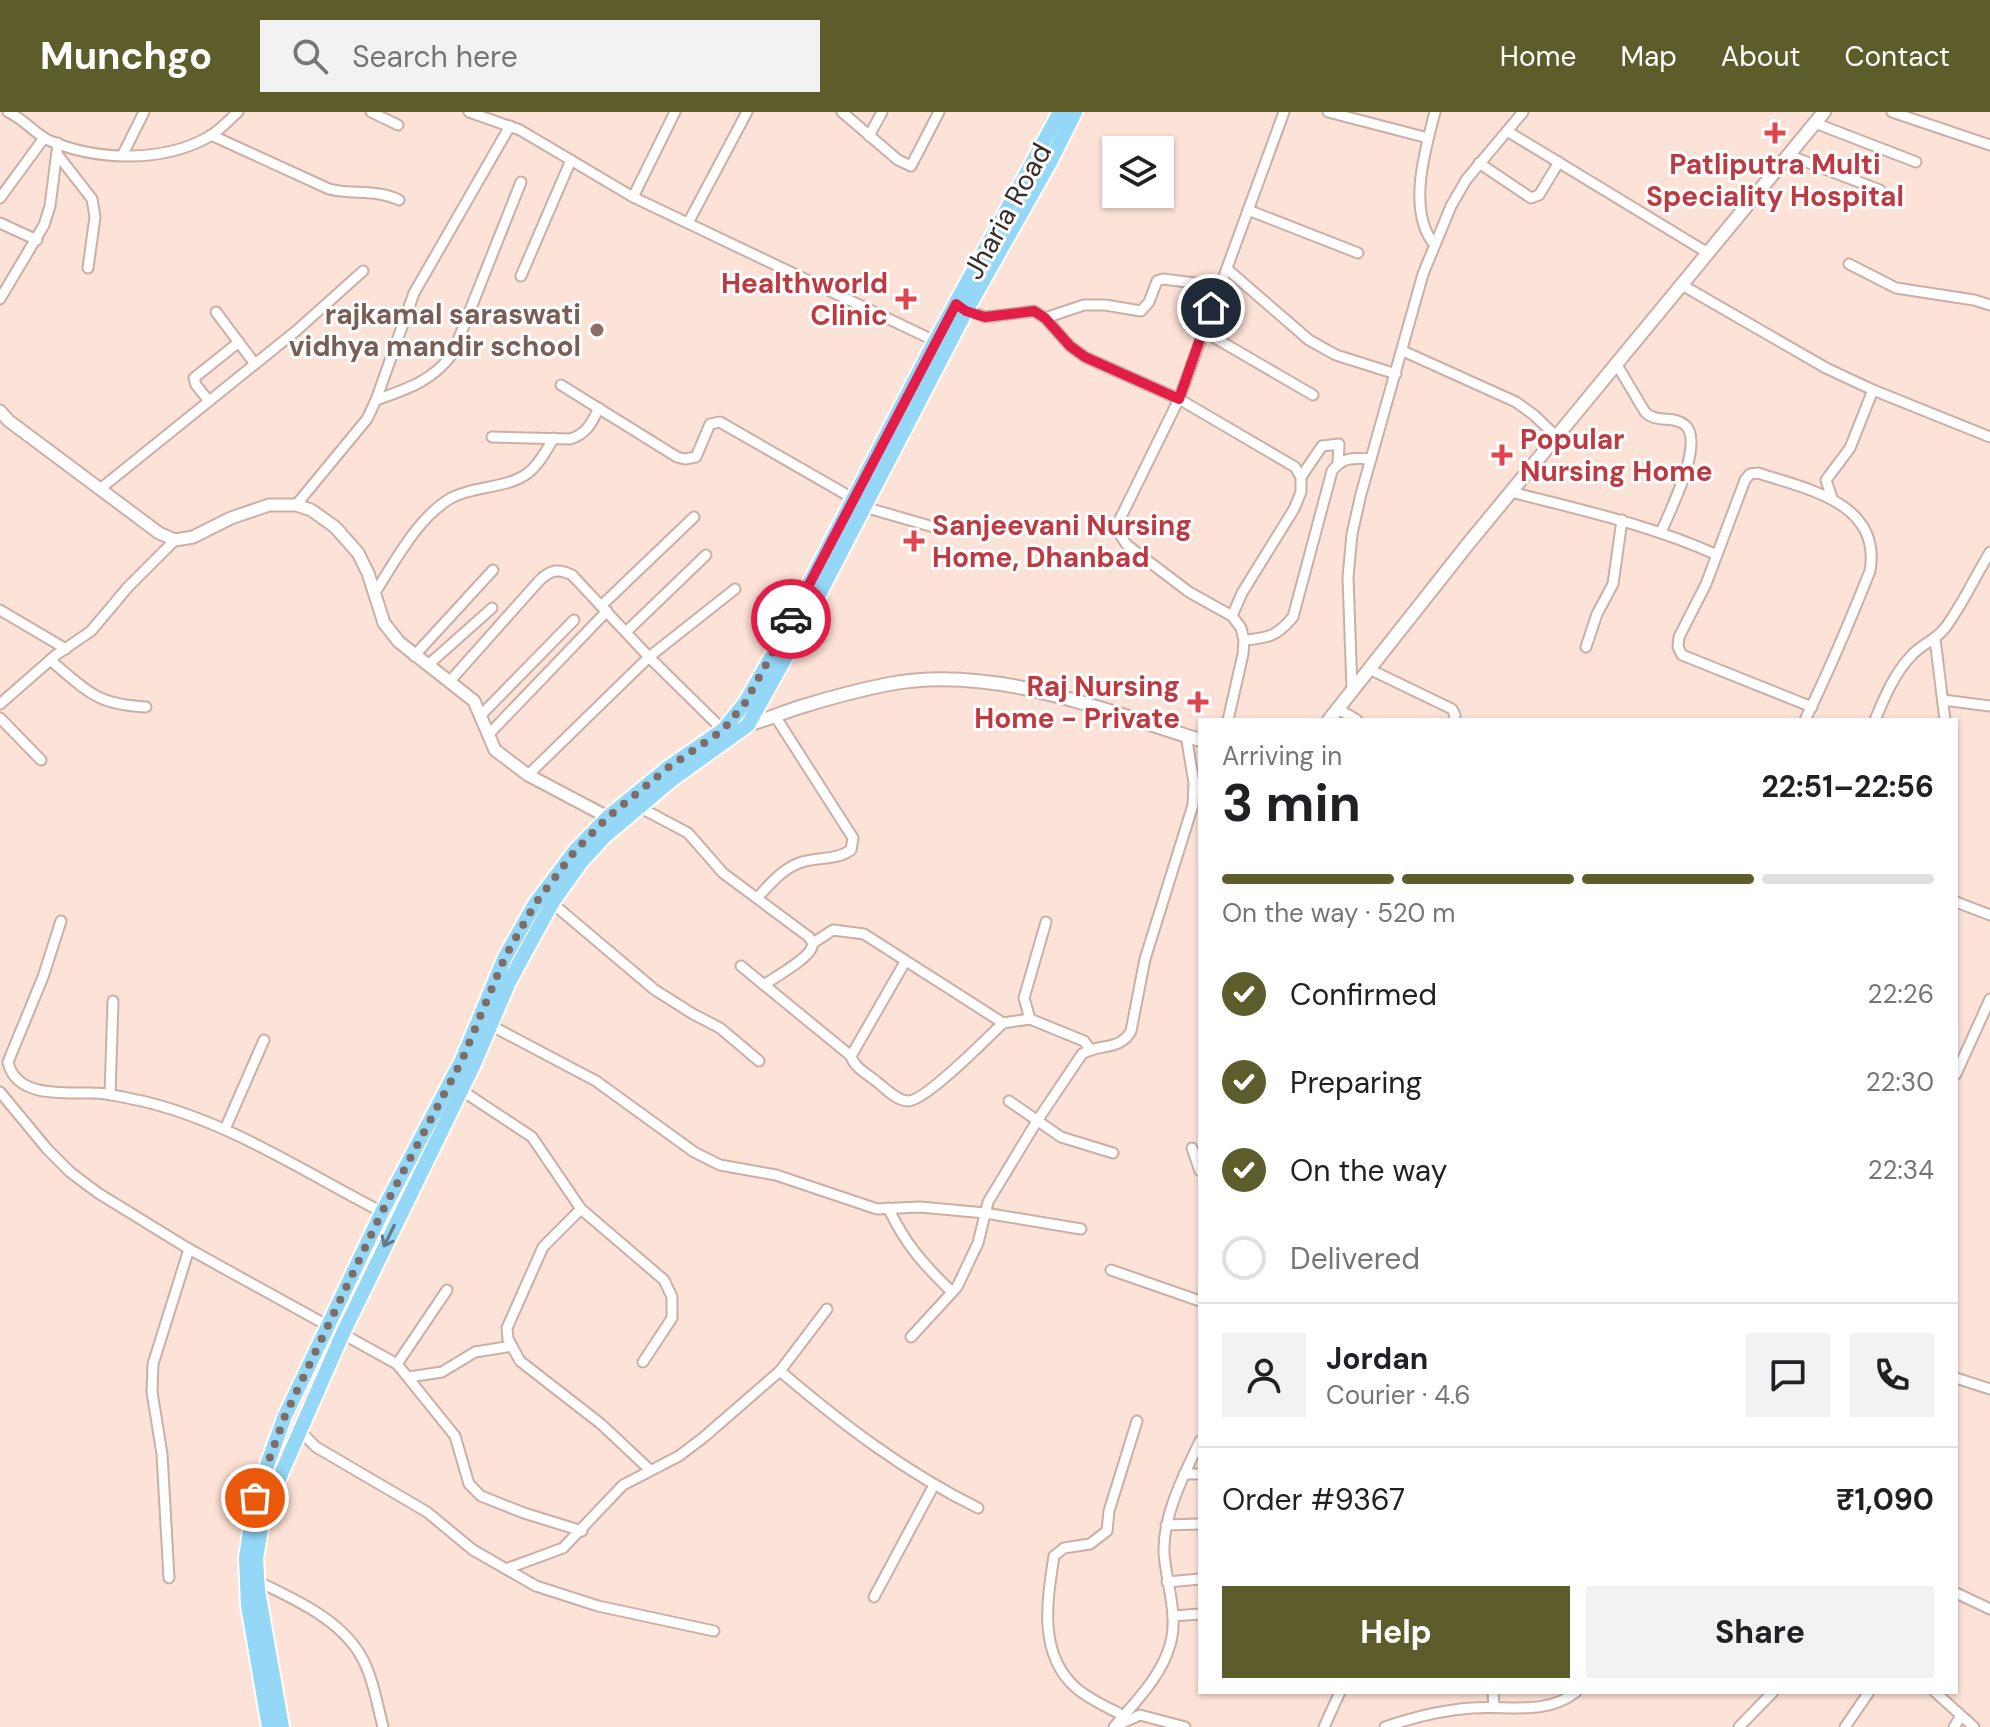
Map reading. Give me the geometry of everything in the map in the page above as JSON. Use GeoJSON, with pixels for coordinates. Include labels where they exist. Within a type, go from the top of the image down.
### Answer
{"type":"FeatureCollection","features":[{"type":"Feature","properties":{"kind":"highway","name":"Jharia Road"},"geometry":{"type":"LineString","coordinates":[[614,820],[669,767],[723,730],[745,703],[859,503],[1060,112]]}},
{"type":"Feature","properties":{"kind":"highway","name":"Jharia Road"},"geometry":{"type":"LineString","coordinates":[[748,725],[800,631],[935,341],[961,307],[1050,162],[1075,112]]}},
{"type":"Feature","properties":{"kind":"highway"},"geometry":{"type":"LineString","coordinates":[[269,1727],[248,1605],[246,1558],[255,1498],[285,1416],[382,1212],[467,1063],[479,1037],[505,957],[535,904],[575,851],[748,725]]}},
{"type":"Feature","properties":{"kind":"highway"},"geometry":{"type":"LineString","coordinates":[[479,1037],[490,1025],[521,958],[552,903],[614,820]]}},
{"type":"Feature","properties":{"kind":"highway"},"geometry":{"type":"LineString","coordinates":[[282,1727],[257,1581],[256,1559],[263,1515],[343,1333],[461,1090],[467,1063]]}},
{"type":"Feature","properties":{"kind":"main road"},"geometry":{"type":"LineString","coordinates":[[1331,718],[1511,492],[1824,112]]}},
{"type":"Feature","properties":{"kind":"main road"},"geometry":{"type":"LineString","coordinates":[[723,730],[891,684],[962,679],[1046,694],[1198,739]]}},
{"type":"Feature","properties":{"kind":"street"},"geometry":{"type":"LineString","coordinates":[[8,112],[22,118],[58,149],[92,199],[95,217],[88,268]]}},
{"type":"Feature","properties":{"kind":"street"},"geometry":{"type":"LineString","coordinates":[[123,154],[144,112]]}},
{"type":"Feature","properties":{"kind":"street"},"geometry":{"type":"LineString","coordinates":[[58,149],[123,154],[172,151],[211,135],[238,112]]}},
{"type":"Feature","properties":{"kind":"street"},"geometry":{"type":"LineString","coordinates":[[371,112],[398,125]]}},
{"type":"Feature","properties":{"kind":"street"},"geometry":{"type":"LineString","coordinates":[[469,112],[510,126],[633,197],[935,341]]}},
{"type":"Feature","properties":{"kind":"street"},"geometry":{"type":"LineString","coordinates":[[633,197],[675,112]]}},
{"type":"Feature","properties":{"kind":"street"},"geometry":{"type":"LineString","coordinates":[[688,223],[747,112]]}},
{"type":"Feature","properties":{"kind":"street"},"geometry":{"type":"LineString","coordinates":[[842,112],[898,160],[911,166],[939,112]]}},
{"type":"Feature","properties":{"kind":"street"},"geometry":{"type":"LineString","coordinates":[[869,136],[882,112]]}},
{"type":"Feature","properties":{"kind":"street"},"geometry":{"type":"LineString","coordinates":[[1228,718],[1244,640],[1241,628],[1232,616],[1189,592],[1127,545],[1119,533],[1119,521],[1179,399],[1284,112]]}},
{"type":"Feature","properties":{"kind":"street"},"geometry":{"type":"LineString","coordinates":[[1328,112],[1428,138]]}},
{"type":"Feature","properties":{"kind":"street"},"geometry":{"type":"LineString","coordinates":[[1434,244],[1427,236],[1421,212],[1420,181],[1435,112]]}},
{"type":"Feature","properties":{"kind":"street"},"geometry":{"type":"LineString","coordinates":[[1352,690],[1348,577],[1352,534],[1434,244],[1451,206],[1479,163],[1523,112]]}},
{"type":"Feature","properties":{"kind":"street"},"geometry":{"type":"LineString","coordinates":[[1892,112],[1990,145]]}},
{"type":"Feature","properties":{"kind":"street"},"geometry":{"type":"LineString","coordinates":[[1815,123],[1916,162]]}},
{"type":"Feature","properties":{"kind":"street"},"geometry":{"type":"LineString","coordinates":[[296,505],[353,439],[376,400],[414,293],[510,126]]}},
{"type":"Feature","properties":{"kind":"street"},"geometry":{"type":"LineString","coordinates":[[1507,131],[1708,253]]}},
{"type":"Feature","properties":{"kind":"street"},"geometry":{"type":"LineString","coordinates":[[211,135],[329,189],[387,194],[399,200]]}},
{"type":"Feature","properties":{"kind":"street"},"geometry":{"type":"LineString","coordinates":[[0,198],[44,138]]}},
{"type":"Feature","properties":{"kind":"street"},"geometry":{"type":"LineString","coordinates":[[0,299],[37,240],[50,206],[58,149]]}},
{"type":"Feature","properties":{"kind":"street"},"geometry":{"type":"LineString","coordinates":[[1788,155],[1880,190]]}},
{"type":"Feature","properties":{"kind":"street"},"geometry":{"type":"LineString","coordinates":[[521,276],[571,160]]}},
{"type":"Feature","properties":{"kind":"street"},"geometry":{"type":"LineString","coordinates":[[1479,163],[1531,198],[1539,195],[1559,162]]}},
{"type":"Feature","properties":{"kind":"street"},"geometry":{"type":"LineString","coordinates":[[376,400],[431,377],[453,353],[521,182]]}},
{"type":"Feature","properties":{"kind":"street"},"geometry":{"type":"LineString","coordinates":[[1248,210],[1358,253]]}},
{"type":"Feature","properties":{"kind":"street"},"geometry":{"type":"LineString","coordinates":[[0,223],[37,240]]}},
{"type":"Feature","properties":{"kind":"street"},"geometry":{"type":"LineString","coordinates":[[1849,264],[1896,288],[1990,305]]}},
{"type":"Feature","properties":{"kind":"street"},"geometry":{"type":"LineString","coordinates":[[1227,269],[1309,340],[1336,355],[1396,374]]}},
{"type":"Feature","properties":{"kind":"street"},"geometry":{"type":"LineString","coordinates":[[100,489],[296,331],[363,271]]}},
{"type":"Feature","properties":{"kind":"street"},"geometry":{"type":"LineString","coordinates":[[1045,318],[1073,308],[1096,305],[1141,311],[1146,308],[1157,281],[1163,279],[1219,286]]}},
{"type":"Feature","properties":{"kind":"street"},"geometry":{"type":"LineString","coordinates":[[1682,285],[1765,335],[1873,390],[1990,437]]}},
{"type":"Feature","properties":{"kind":"street"},"geometry":{"type":"LineString","coordinates":[[961,307],[985,317],[1034,311],[1085,357],[1179,399],[1295,467],[1301,477],[1301,492],[1294,509],[1254,571],[1232,616]]}},
{"type":"Feature","properties":{"kind":"street"},"geometry":{"type":"LineString","coordinates":[[216,312],[255,364]]}},
{"type":"Feature","properties":{"kind":"street"},"geometry":{"type":"LineString","coordinates":[[1203,331],[1313,395]]}},
{"type":"Feature","properties":{"kind":"street"},"geometry":{"type":"LineString","coordinates":[[209,401],[194,378],[239,342]]}},
{"type":"Feature","properties":{"kind":"street"},"geometry":{"type":"LineString","coordinates":[[1403,351],[1516,402],[1557,437]]}},
{"type":"Feature","properties":{"kind":"street"},"geometry":{"type":"LineString","coordinates":[[1617,365],[1651,418],[1679,421],[1692,434],[1693,446],[1688,463],[1661,532]]}},
{"type":"Feature","properties":{"kind":"street"},"geometry":{"type":"LineString","coordinates":[[561,385],[677,457],[696,457],[710,424],[724,424],[859,503],[937,528]]}},
{"type":"Feature","properties":{"kind":"street"},"geometry":{"type":"LineString","coordinates":[[1832,498],[1826,480],[1850,448],[1873,390]]}},
{"type":"Feature","properties":{"kind":"street"},"geometry":{"type":"LineString","coordinates":[[492,437],[579,437],[589,427],[599,408]]}},
{"type":"Feature","properties":{"kind":"street"},"geometry":{"type":"LineString","coordinates":[[0,411],[9,421],[159,533],[175,540],[193,537],[250,510],[269,505],[296,505],[311,510],[335,527],[358,553],[384,623],[414,656],[474,701],[495,750],[528,775],[614,820]]}},
{"type":"Feature","properties":{"kind":"street"},"geometry":{"type":"LineString","coordinates":[[374,594],[419,528],[440,506],[471,489],[509,481],[527,473],[554,438]]}},
{"type":"Feature","properties":{"kind":"street"},"geometry":{"type":"LineString","coordinates":[[1301,477],[1322,446],[1339,444],[1338,463]]}},
{"type":"Feature","properties":{"kind":"street"},"geometry":{"type":"LineString","coordinates":[[1244,640],[1280,632],[1293,617],[1332,471],[1338,463],[1348,458],[1371,459]]}},
{"type":"Feature","properties":{"kind":"street"},"geometry":{"type":"LineString","coordinates":[[1806,718],[1812,707],[1870,571],[1870,543],[1858,520],[1846,506],[1832,498],[1758,473],[1750,474],[1694,611],[1679,637],[1678,647],[1682,655],[1812,707]]}},
{"type":"Feature","properties":{"kind":"street"},"geometry":{"type":"LineString","coordinates":[[1511,492],[1622,520],[1717,555]]}},
{"type":"Feature","properties":{"kind":"street"},"geometry":{"type":"LineString","coordinates":[[489,734],[694,517]]}},
{"type":"Feature","properties":{"kind":"street"},"geometry":{"type":"LineString","coordinates":[[1586,647],[1597,614],[1613,584],[1622,520]]}},
{"type":"Feature","properties":{"kind":"street"},"geometry":{"type":"LineString","coordinates":[[0,704],[50,660],[91,631],[128,587],[175,540]]}},
{"type":"Feature","properties":{"kind":"street"},"geometry":{"type":"LineString","coordinates":[[1876,718],[1908,659],[1946,627],[1990,552]]}},
{"type":"Feature","properties":{"kind":"street"},"geometry":{"type":"LineString","coordinates":[[626,632],[706,555]]}},
{"type":"Feature","properties":{"kind":"street"},"geometry":{"type":"LineString","coordinates":[[414,656],[493,570]]}},
{"type":"Feature","properties":{"kind":"street"},"geometry":{"type":"LineString","coordinates":[[450,681],[539,581],[553,571],[562,570],[572,575],[723,730]]}},
{"type":"Feature","properties":{"kind":"street"},"geometry":{"type":"LineString","coordinates":[[528,775],[649,657],[735,589]]}},
{"type":"Feature","properties":{"kind":"street"},"geometry":{"type":"LineString","coordinates":[[428,665],[492,608]]}},
{"type":"Feature","properties":{"kind":"street"},"geometry":{"type":"LineString","coordinates":[[0,610],[66,649]]}},
{"type":"Feature","properties":{"kind":"street"},"geometry":{"type":"LineString","coordinates":[[481,715],[574,620]]}},
{"type":"Feature","properties":{"kind":"street"},"geometry":{"type":"LineString","coordinates":[[1935,639],[1945,718]]}},
{"type":"Feature","properties":{"kind":"street"},"geometry":{"type":"LineString","coordinates":[[50,660],[105,702],[146,707]]}},
{"type":"Feature","properties":{"kind":"street"},"geometry":{"type":"LineString","coordinates":[[1369,669],[1452,709],[1454,718]]}},
{"type":"Feature","properties":{"kind":"street"},"geometry":{"type":"LineString","coordinates":[[1943,700],[1990,706]]}},
{"type":"Feature","properties":{"kind":"street"},"geometry":{"type":"LineString","coordinates":[[1338,709],[1354,718]]}},
{"type":"Feature","properties":{"kind":"street"},"geometry":{"type":"LineString","coordinates":[[758,897],[779,874],[791,867],[844,855],[851,850],[853,838],[775,716]]}},
{"type":"Feature","properties":{"kind":"street"},"geometry":{"type":"LineString","coordinates":[[0,718],[41,760]]}},
{"type":"Feature","properties":{"kind":"street"},"geometry":{"type":"LineString","coordinates":[[911,1337],[952,1292],[978,1243],[988,1202],[1082,1054],[1090,1049],[1119,1044],[1126,1040],[1131,1031],[1145,959],[1193,805],[1194,783],[1186,735]]}},
{"type":"Feature","properties":{"kind":"street"},"geometry":{"type":"LineString","coordinates":[[639,807],[688,833],[723,873],[758,897],[813,943]]}},
{"type":"Feature","properties":{"kind":"street"},"geometry":{"type":"LineString","coordinates":[[552,903],[655,990],[720,1028],[759,1061]]}},
{"type":"Feature","properties":{"kind":"street"},"geometry":{"type":"LineString","coordinates":[[1958,903],[1990,915]]}},
{"type":"Feature","properties":{"kind":"street"},"geometry":{"type":"LineString","coordinates":[[61,921],[43,977],[8,1062],[10,1070],[26,1085],[41,1091],[110,1095],[164,1106],[225,1129],[382,1212]]}},
{"type":"Feature","properties":{"kind":"street"},"geometry":{"type":"LineString","coordinates":[[1030,1019],[1024,998],[1046,922]]}},
{"type":"Feature","properties":{"kind":"street"},"geometry":{"type":"LineString","coordinates":[[764,985],[806,956],[813,943],[833,930],[854,931],[864,934],[1003,1023]]}},
{"type":"Feature","properties":{"kind":"street"},"geometry":{"type":"LineString","coordinates":[[851,1056],[905,962]]}},
{"type":"Feature","properties":{"kind":"street"},"geometry":{"type":"LineString","coordinates":[[741,966],[851,1056],[859,1068],[898,1097],[910,1101],[921,1098],[1003,1023],[1030,1019],[1084,1041],[1090,1049]]}},
{"type":"Feature","properties":{"kind":"street"},"geometry":{"type":"LineString","coordinates":[[1958,1068],[1990,999]]}},
{"type":"Feature","properties":{"kind":"street"},"geometry":{"type":"LineString","coordinates":[[110,1095],[113,1001]]}},
{"type":"Feature","properties":{"kind":"street"},"geometry":{"type":"LineString","coordinates":[[490,1025],[596,1081],[694,1152],[720,1165],[776,1175],[877,1209],[920,1207],[985,1213],[1081,1229]]}},
{"type":"Feature","properties":{"kind":"street"},"geometry":{"type":"LineString","coordinates":[[225,1129],[264,1040]]}},
{"type":"Feature","properties":{"kind":"street"},"geometry":{"type":"LineString","coordinates":[[461,1090],[532,1137],[581,1209],[668,1286],[674,1310],[672,1318],[643,1362]]}},
{"type":"Feature","properties":{"kind":"street"},"geometry":{"type":"LineString","coordinates":[[0,1092],[48,1150],[98,1193],[189,1249],[397,1364],[455,1436],[466,1477],[481,1496],[582,1531]]}},
{"type":"Feature","properties":{"kind":"street"},"geometry":{"type":"LineString","coordinates":[[1009,1101],[1061,1137],[1113,1153]]}},
{"type":"Feature","properties":{"kind":"street"},"geometry":{"type":"LineString","coordinates":[[1192,1148],[1198,1165]]}},
{"type":"Feature","properties":{"kind":"street"},"geometry":{"type":"LineString","coordinates":[[888,1208],[915,1256],[952,1292]]}},
{"type":"Feature","properties":{"kind":"street"},"geometry":{"type":"LineString","coordinates":[[581,1209],[553,1235],[535,1263],[507,1328],[520,1361],[601,1424],[650,1470]]}},
{"type":"Feature","properties":{"kind":"street"},"geometry":{"type":"LineString","coordinates":[[169,1578],[162,1454],[151,1380],[153,1364],[189,1249]]}},
{"type":"Feature","properties":{"kind":"street"},"geometry":{"type":"LineString","coordinates":[[1111,1270],[1198,1300]]}},
{"type":"Feature","properties":{"kind":"street"},"geometry":{"type":"LineString","coordinates":[[397,1364],[447,1290]]}},
{"type":"Feature","properties":{"kind":"street"},"geometry":{"type":"LineString","coordinates":[[506,1569],[563,1548],[623,1485],[679,1456],[704,1437],[780,1371],[827,1309]]}},
{"type":"Feature","properties":{"kind":"street"},"geometry":{"type":"LineString","coordinates":[[409,1377],[442,1372],[475,1352],[512,1346]]}},
{"type":"Feature","properties":{"kind":"street"},"geometry":{"type":"LineString","coordinates":[[780,1371],[874,1447],[934,1485],[978,1508]]}},
{"type":"Feature","properties":{"kind":"street"},"geometry":{"type":"LineString","coordinates":[[1958,1379],[1990,1389]]}},
{"type":"Feature","properties":{"kind":"street"},"geometry":{"type":"LineString","coordinates":[[1124,1716],[1075,1687],[1056,1665],[1051,1650],[1048,1604],[1054,1556],[1060,1549],[1090,1544],[1107,1531],[1109,1511],[1137,1421]]}},
{"type":"Feature","properties":{"kind":"street"},"geometry":{"type":"LineString","coordinates":[[299,1430],[316,1447],[427,1512],[473,1550],[536,1586],[714,1631]]}},
{"type":"Feature","properties":{"kind":"street"},"geometry":{"type":"LineString","coordinates":[[1115,1727],[1148,1686],[1171,1642],[1173,1616],[1164,1551],[1166,1525],[1198,1445]]}},
{"type":"Feature","properties":{"kind":"street"},"geometry":{"type":"LineString","coordinates":[[1184,1474],[1198,1474]]}},
{"type":"Feature","properties":{"kind":"street"},"geometry":{"type":"LineString","coordinates":[[874,1597],[934,1485]]}},
{"type":"Feature","properties":{"kind":"street"},"geometry":{"type":"LineString","coordinates":[[1166,1525],[1198,1524]]}},
{"type":"Feature","properties":{"kind":"street"},"geometry":{"type":"LineString","coordinates":[[1167,1582],[1198,1579]]}},
{"type":"Feature","properties":{"kind":"street"},"geometry":{"type":"LineString","coordinates":[[257,1581],[317,1613],[355,1646],[363,1659],[383,1727]]}},
{"type":"Feature","properties":{"kind":"street"},"geometry":{"type":"LineString","coordinates":[[1958,1594],[1990,1609]]}},
{"type":"Feature","properties":{"kind":"street"},"geometry":{"type":"LineString","coordinates":[[1173,1616],[1198,1614]]}},
{"type":"Feature","properties":{"kind":"street"},"geometry":{"type":"LineString","coordinates":[[1324,1727],[1339,1694]]}},
{"type":"Feature","properties":{"kind":"street"},"geometry":{"type":"LineString","coordinates":[[1493,1694],[1494,1707]]}},
{"type":"Feature","properties":{"kind":"street"},"geometry":{"type":"LineString","coordinates":[[1385,1727],[1442,1711],[1552,1705],[1572,1694]]}},
{"type":"Feature","properties":{"kind":"street"},"geometry":{"type":"LineString","coordinates":[[1739,1727],[1771,1694]]}},
{"type":"Feature","properties":{"kind":"street"},"geometry":{"type":"LineString","coordinates":[[1845,1727],[1868,1694]]}},
{"type":"Feature","properties":{"kind":"street"},"geometry":{"type":"LineString","coordinates":[[1937,1694],[1974,1727]]}},
{"type":"Feature","properties":{"kind":"street"},"geometry":{"type":"LineString","coordinates":[[1115,1727],[1140,1715],[1185,1727]]}},
{"type":"Feature","properties":{"kind":"street"},"geometry":{"type":"LineString","coordinates":[[1954,1727],[1961,1716]]}},
{"type":"Feature","properties":{"kind":"way so far"},"geometry":{"type":"LineString","coordinates":[[255,1498],[285,1416],[382,1212],[462,1060],[505,957],[535,904],[575,851],[608,817],[669,767],[723,730],[733,719],[791,619]]}},
{"type":"Feature","properties":{"kind":"place","name":"Patliputra Multi Speciality Hospital"},"geometry":{"type":"Point","coordinates":[1775,133]}},
{"type":"Feature","properties":{"kind":"place","name":"Healthworld Clinic"},"geometry":{"type":"Point","coordinates":[906,299]}},
{"type":"Feature","properties":{"kind":"place","name":"rajkamal saraswati vidhya mandir school"},"geometry":{"type":"Point","coordinates":[597,330]}},
{"type":"Feature","properties":{"kind":"place","name":"Popular Nursing Home"},"geometry":{"type":"Point","coordinates":[1502,455]}},
{"type":"Feature","properties":{"kind":"place","name":"Sanjeevani Nursing Home, Dhanbad"},"geometry":{"type":"Point","coordinates":[914,541]}},
{"type":"Feature","properties":{"kind":"place","name":"Raj Nursing Home - Private"},"geometry":{"type":"Point","coordinates":[1198,702]}},
{"type":"Feature","properties":{"kind":"route"},"geometry":{"type":"LineString","coordinates":[[791,619],[956,304],[985,317],[1034,311],[1085,357],[1179,399],[1211,308]]}}]}
